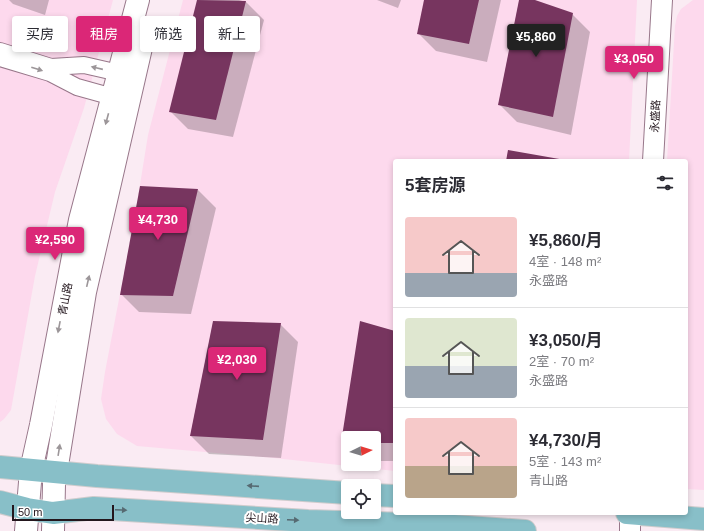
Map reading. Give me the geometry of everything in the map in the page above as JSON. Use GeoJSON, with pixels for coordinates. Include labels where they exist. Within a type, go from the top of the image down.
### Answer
{"type":"FeatureCollection","features":[{"type":"Feature","properties":{"kind":"main road","name":"青山路"},"geometry":{"type":"LineString","coordinates":[[53,522],[56,472],[85,292],[121,86],[138,0]]}},
{"type":"Feature","properties":{"kind":"main road","name":"青山路"},"geometry":{"type":"LineString","coordinates":[[26,531],[26,509],[31,470],[80,220],[121,86],[152,0]]}},
{"type":"Feature","properties":{"kind":"main road"},"geometry":{"type":"LineString","coordinates":[[0,467],[341,492]]}},
{"type":"Feature","properties":{"kind":"main road"},"geometry":{"type":"LineString","coordinates":[[381,495],[393,496]]}},
{"type":"Feature","properties":{"kind":"main road","name":"尖山路"},"geometry":{"type":"LineString","coordinates":[[0,502],[26,509],[53,522],[94,508],[308,521],[440,525],[525,531]]}},
{"type":"Feature","properties":{"kind":"main road"},"geometry":{"type":"LineString","coordinates":[[633,518],[704,519]]}},
{"type":"Feature","properties":{"kind":"street","name":"永盛路"},"geometry":{"type":"LineString","coordinates":[[646,159],[655,0]]}},
{"type":"Feature","properties":{"kind":"street","name":"永盛路"},"geometry":{"type":"LineString","coordinates":[[653,159],[662,0]]}},
{"type":"Feature","properties":{"kind":"street"},"geometry":{"type":"LineString","coordinates":[[0,51],[51,67],[84,65],[121,86]]}},
{"type":"Feature","properties":{"kind":"street"},"geometry":{"type":"LineString","coordinates":[[0,58],[50,73],[77,87],[121,86]]}},
{"type":"Feature","properties":{"kind":"shaded area"},"geometry":{"type":"Polygon","coordinates":[[[0,0],[113,0],[109,16],[76,16],[76,52],[99,52],[84,108],[55,192],[35,276],[11,410],[0,422],[0,0]]]}},
{"type":"Feature","properties":{"kind":"shaded area"},"geometry":{"type":"Polygon","coordinates":[[[183,0],[637,0],[629,159],[393,159],[393,471],[381,469],[381,431],[341,431],[341,465],[137,446],[117,434],[106,419],[101,399],[135,216],[148,135],[170,52],[196,52],[196,16],[179,16],[183,0]]]}},
{"type":"Feature","properties":{"kind":"shaded area"},"geometry":{"type":"Polygon","coordinates":[[[693,0],[704,0],[704,490],[688,489],[688,159],[667,159],[675,26],[677,16],[681,9],[693,0]]]}},
{"type":"Feature","properties":{"kind":"building"},"geometry":{"type":"Polygon","coordinates":[[[197,0],[246,1],[242,16],[204,16],[204,52],[233,52],[216,120],[169,112],[184,52],[196,52],[196,16],[193,16],[197,0]]]}},
{"type":"Feature","properties":{"kind":"building"},"geometry":{"type":"Polygon","coordinates":[[[424,0],[479,0],[469,44],[417,34],[424,0]]]}},
{"type":"Feature","properties":{"kind":"building"},"geometry":{"type":"Polygon","coordinates":[[[519,0],[535,0],[573,13],[553,117],[498,105],[519,0]]]}},
{"type":"Feature","properties":{"kind":"building"},"geometry":{"type":"Polygon","coordinates":[[[508,150],[559,159],[506,159],[508,150]]]}},
{"type":"Feature","properties":{"kind":"building"},"geometry":{"type":"Polygon","coordinates":[[[140,186],[198,189],[173,296],[120,295],[140,186]]]}},
{"type":"Feature","properties":{"kind":"building"},"geometry":{"type":"Polygon","coordinates":[[[213,321],[281,323],[263,440],[190,436],[213,321]]]}},
{"type":"Feature","properties":{"kind":"building"},"geometry":{"type":"Polygon","coordinates":[[[360,321],[393,330],[393,443],[381,443],[381,431],[343,431],[360,321]]]}}]}
